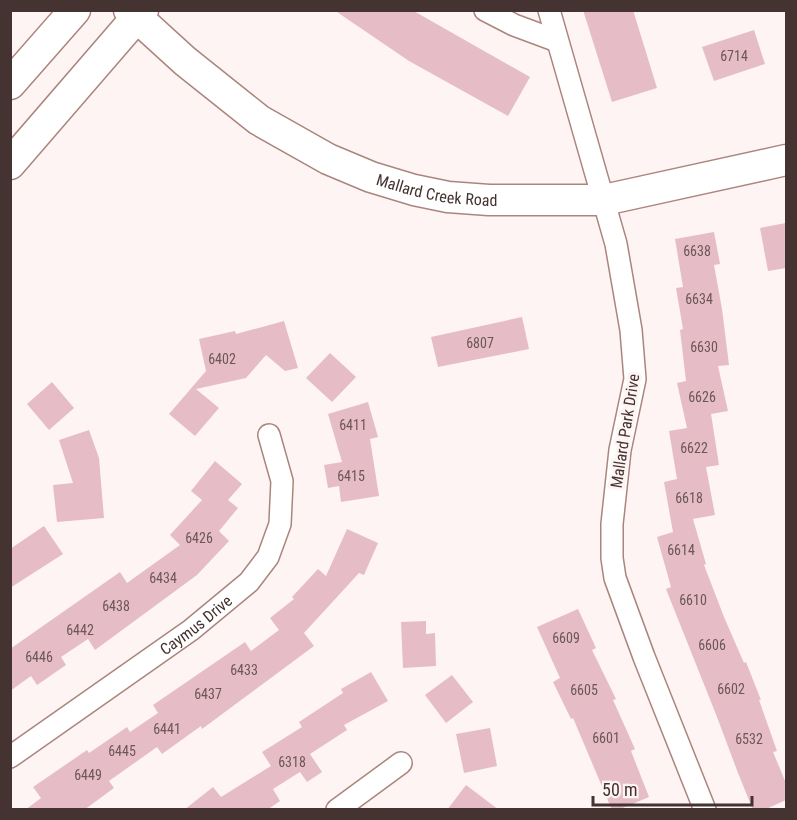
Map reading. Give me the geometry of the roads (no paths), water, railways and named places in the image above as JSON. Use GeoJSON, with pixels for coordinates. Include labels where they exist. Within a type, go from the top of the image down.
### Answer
{"type":"FeatureCollection","features":[{"type":"Feature","properties":{"kind":"main road"},"geometry":{"type":"LineString","coordinates":[[10,84],[75,10]]}},
{"type":"Feature","properties":{"kind":"main road","name":"Mallard Creek Road"},"geometry":{"type":"LineString","coordinates":[[10,164],[136,13],[228,97],[259,120],[328,159],[371,177],[414,190],[489,200],[604,200],[786,160]]}},
{"type":"Feature","properties":{"kind":"street"},"geometry":{"type":"LineString","coordinates":[[485,10],[514,25],[558,40]]}},
{"type":"Feature","properties":{"kind":"street","name":"Mallard Park Drive"},"geometry":{"type":"LineString","coordinates":[[549,10],[604,200],[618,255],[631,330],[635,379],[620,450],[612,524],[612,558],[615,578],[705,810]]}},
{"type":"Feature","properties":{"kind":"street","name":"Caymus Drive"},"geometry":{"type":"LineString","coordinates":[[10,757],[191,630],[249,582],[268,557],[280,524],[282,482],[269,435]]}},
{"type":"Feature","properties":{"kind":"street"},"geometry":{"type":"LineString","coordinates":[[337,810],[401,763]]}}]}
